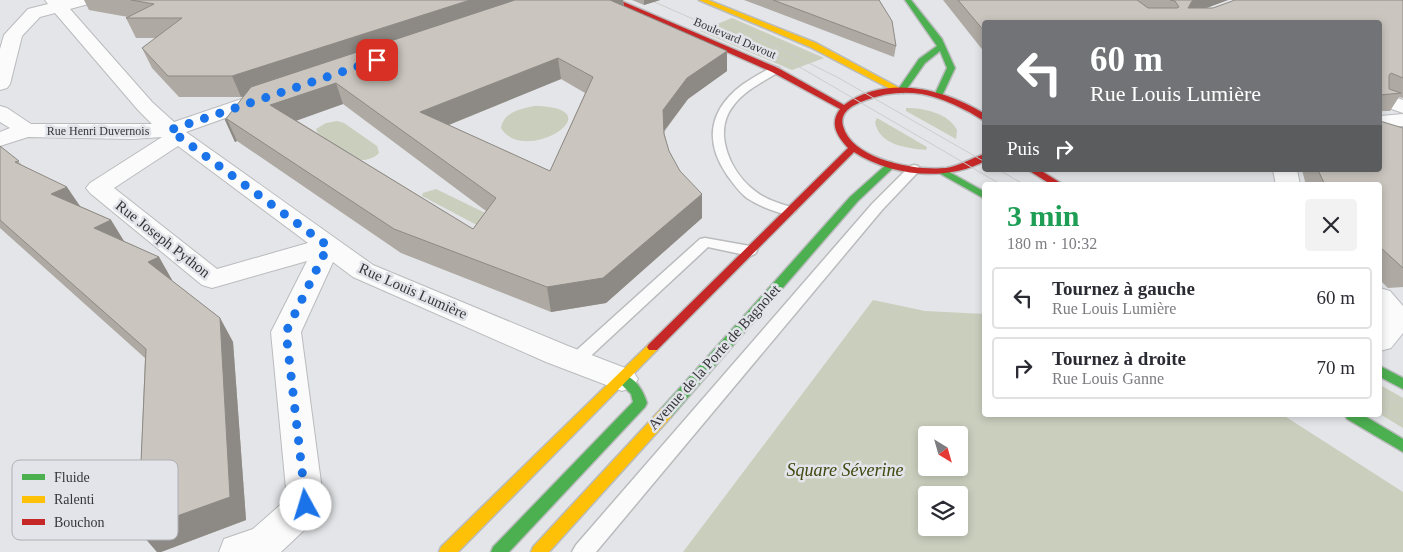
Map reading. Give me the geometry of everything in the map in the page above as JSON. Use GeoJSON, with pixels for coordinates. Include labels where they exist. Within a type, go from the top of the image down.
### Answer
{"type":"FeatureCollection","features":[{"type":"Feature","properties":{"kind":"main road","name":"Boulevard Davout"},"geometry":{"type":"LineString","coordinates":[[612,0],[775,70],[844,108]]}},
{"type":"Feature","properties":{"kind":"main road","name":"Boulevard Davout"},"geometry":{"type":"LineString","coordinates":[[702,0],[813,45],[901,91]]}},
{"type":"Feature","properties":{"kind":"main road"},"geometry":{"type":"LineString","coordinates":[[908,0],[938,39],[951,68],[938,96]]}},
{"type":"Feature","properties":{"kind":"main road"},"geometry":{"type":"LineString","coordinates":[[901,91],[922,62],[940,47]]}},
{"type":"Feature","properties":{"kind":"main road"},"geometry":{"type":"LineString","coordinates":[[982,116],[964,104],[938,96],[901,91],[868,95],[844,108],[839,117],[838,126],[843,138],[853,148],[871,158],[891,165],[942,171],[969,165],[982,158]]}},
{"type":"Feature","properties":{"kind":"main road"},"geometry":{"type":"LineString","coordinates":[[447,552],[853,148]]}},
{"type":"Feature","properties":{"kind":"main road","name":"Avenue de la Porte de Bagnolet"},"geometry":{"type":"LineString","coordinates":[[539,552],[695,381],[854,199],[891,165]]}},
{"type":"Feature","properties":{"kind":"main road"},"geometry":{"type":"LineString","coordinates":[[942,171],[982,194]]}},
{"type":"Feature","properties":{"kind":"main road"},"geometry":{"type":"LineString","coordinates":[[1036,172],[1054,182]]}},
{"type":"Feature","properties":{"kind":"main road"},"geometry":{"type":"LineString","coordinates":[[1382,373],[1403,384]]}},
{"type":"Feature","properties":{"kind":"main road"},"geometry":{"type":"LineString","coordinates":[[499,552],[640,403],[640,397],[634,388],[622,379]]}},
{"type":"Feature","properties":{"kind":"main road"},"geometry":{"type":"LineString","coordinates":[[1355,417],[1403,446]]}},
{"type":"Feature","properties":{"kind":"street"},"geometry":{"type":"LineString","coordinates":[[0,84],[13,35],[34,13],[56,3],[86,0]]}},
{"type":"Feature","properties":{"kind":"street","name":"Rue Louis Lumière"},"geometry":{"type":"LineString","coordinates":[[56,3],[144,106],[174,133],[363,271],[622,379]]}},
{"type":"Feature","properties":{"kind":"street"},"geometry":{"type":"LineString","coordinates":[[174,133],[283,91]]}},
{"type":"Feature","properties":{"kind":"street"},"geometry":{"type":"LineString","coordinates":[[1382,99],[1403,107]]}},
{"type":"Feature","properties":{"kind":"street","name":"Rue Henri Duvernois"},"geometry":{"type":"LineString","coordinates":[[0,112],[26,130]]}},
{"type":"Feature","properties":{"kind":"street"},"geometry":{"type":"LineString","coordinates":[[1382,122],[1403,120]]}},
{"type":"Feature","properties":{"kind":"street","name":"Rue Henri Duvernois"},"geometry":{"type":"LineString","coordinates":[[0,139],[26,130],[174,133]]}},
{"type":"Feature","properties":{"kind":"street","name":"Rue Joseph Python"},"geometry":{"type":"LineString","coordinates":[[174,133],[98,188],[212,279],[328,246]]}},
{"type":"Feature","properties":{"kind":"street"},"geometry":{"type":"LineString","coordinates":[[238,552],[266,541],[306,505],[286,332],[328,246]]}},
{"type":"Feature","properties":{"kind":"street"},"geometry":{"type":"LineString","coordinates":[[1382,300],[1389,307],[1397,321],[1382,338]]}},
{"type":"Feature","properties":{"kind":"lane"},"geometry":{"type":"LineString","coordinates":[[775,70],[733,98],[724,111],[719,123],[718,144],[722,158],[746,190],[754,197],[789,211]]}},
{"type":"Feature","properties":{"kind":"lane"},"geometry":{"type":"LineString","coordinates":[[583,552],[871,215],[914,169]]}},
{"type":"Feature","properties":{"kind":"lane"},"geometry":{"type":"LineString","coordinates":[[575,361],[705,242],[750,251]]}},
{"type":"Feature","properties":{"kind":"green space"},"geometry":{"type":"Polygon","coordinates":[[[732,18],[824,58],[792,70],[700,31],[732,18]]]}},
{"type":"Feature","properties":{"kind":"green space"},"geometry":{"type":"Polygon","coordinates":[[[534,106],[558,109],[568,115],[567,124],[558,132],[544,138],[528,141],[512,138],[501,128],[505,118],[513,112],[534,106]]]}},
{"type":"Feature","properties":{"kind":"green space"},"geometry":{"type":"Polygon","coordinates":[[[906,108],[928,110],[948,119],[957,130],[956,139],[906,111],[906,108]]]}},
{"type":"Feature","properties":{"kind":"green space"},"geometry":{"type":"Polygon","coordinates":[[[877,118],[927,147],[926,150],[894,144],[882,136],[878,130],[875,122],[877,118]]]}},
{"type":"Feature","properties":{"kind":"green space"},"geometry":{"type":"Polygon","coordinates":[[[337,121],[344,123],[377,146],[379,153],[363,160],[355,159],[346,155],[317,132],[316,129],[326,123],[337,121]]]}},
{"type":"Feature","properties":{"kind":"green space"},"geometry":{"type":"Polygon","coordinates":[[[436,189],[508,224],[490,232],[422,196],[423,193],[436,189]]]}},
{"type":"Feature","properties":{"kind":"green space","name":"Square Séverine"},"geometry":{"type":"Polygon","coordinates":[[[873,300],[925,311],[982,314],[982,417],[1286,417],[1403,492],[1403,552],[683,552],[873,300]]]}},
{"type":"Feature","properties":{"kind":"green space"},"geometry":{"type":"Polygon","coordinates":[[[1382,386],[1403,398],[1403,428],[1382,415],[1382,386]]]}},
{"type":"Feature","properties":{"kind":"building"},"geometry":{"type":"Polygon","coordinates":[[[131,0],[470,0],[232,76],[168,76],[142,48],[182,18],[126,18],[154,4],[131,0]]]}},
{"type":"Feature","properties":{"kind":"building"},"geometry":{"type":"Polygon","coordinates":[[[515,0],[610,0],[727,51],[687,78],[663,110],[664,134],[669,151],[680,171],[702,194],[603,278],[547,287],[394,229],[227,119],[225,120],[251,87],[515,0]],[[558,58],[420,112],[550,171],[593,77],[558,58]],[[336,83],[270,105],[473,229],[496,198],[336,83]]]}},
{"type":"Feature","properties":{"kind":"building"},"geometry":{"type":"Polygon","coordinates":[[[773,0],[879,0],[892,21],[896,46],[773,0]]]}},
{"type":"Feature","properties":{"kind":"building"},"geometry":{"type":"Polygon","coordinates":[[[958,0],[1137,0],[1148,8],[1177,8],[1179,7],[1175,1],[1170,0],[1194,0],[1188,8],[1213,8],[1235,0],[1403,0],[1403,78],[1391,73],[1389,75],[1389,89],[1401,93],[1382,95],[1382,20],[982,20],[982,28],[958,0]]]}},
{"type":"Feature","properties":{"kind":"building"},"geometry":{"type":"Polygon","coordinates":[[[1382,122],[1403,128],[1403,268],[1382,249],[1382,182],[1324,182],[1319,172],[1382,172],[1382,122]]]}},
{"type":"Feature","properties":{"kind":"building"},"geometry":{"type":"Polygon","coordinates":[[[0,146],[19,161],[15,162],[67,187],[51,194],[111,220],[94,228],[159,257],[148,262],[220,318],[230,497],[178,516],[178,460],[141,460],[146,349],[0,220],[0,146]]]}},
{"type":"Feature","properties":{"kind":"tram line"},"geometry":{"type":"LineString","coordinates":[[650,0],[791,62],[997,182]]}},
{"type":"Feature","properties":{"kind":"tram line"},"geometry":{"type":"LineString","coordinates":[[752,35],[837,77],[982,160]]}},
{"type":"Feature","properties":{"kind":"tram line"},"geometry":{"type":"LineString","coordinates":[[1002,172],[1020,182]]}},
{"type":"Feature","properties":{"kind":"tram line"},"geometry":{"type":"LineString","coordinates":[[1382,393],[1403,405]]}},
{"type":"Feature","properties":{"kind":"tram line"},"geometry":{"type":"LineString","coordinates":[[1382,409],[1403,422]]}},
{"type":"Feature","properties":{"kind":"traffic: fast"},"geometry":{"type":"LineString","coordinates":[[908,0],[938,39],[951,68],[938,96]]}},
{"type":"Feature","properties":{"kind":"traffic: fast"},"geometry":{"type":"LineString","coordinates":[[901,91],[922,61],[940,47]]}},
{"type":"Feature","properties":{"kind":"traffic: fast"},"geometry":{"type":"LineString","coordinates":[[666,413],[854,199],[891,165]]}},
{"type":"Feature","properties":{"kind":"traffic: fast"},"geometry":{"type":"LineString","coordinates":[[942,171],[982,194]]}},
{"type":"Feature","properties":{"kind":"traffic: fast"},"geometry":{"type":"LineString","coordinates":[[1382,372],[1403,384]]}},
{"type":"Feature","properties":{"kind":"traffic: fast"},"geometry":{"type":"LineString","coordinates":[[499,552],[640,403],[637,392],[622,379]]}},
{"type":"Feature","properties":{"kind":"traffic: fast"},"geometry":{"type":"LineString","coordinates":[[1355,417],[1403,446]]}},
{"type":"Feature","properties":{"kind":"traffic: slow"},"geometry":{"type":"LineString","coordinates":[[702,0],[813,45],[901,91]]}},
{"type":"Feature","properties":{"kind":"traffic: slow"},"geometry":{"type":"LineString","coordinates":[[447,552],[653,347]]}},
{"type":"Feature","properties":{"kind":"traffic: slow"},"geometry":{"type":"LineString","coordinates":[[539,552],[666,413]]}},
{"type":"Feature","properties":{"kind":"traffic: jam"},"geometry":{"type":"LineString","coordinates":[[613,0],[775,70],[844,108]]}},
{"type":"Feature","properties":{"kind":"traffic: jam"},"geometry":{"type":"LineString","coordinates":[[982,116],[955,101],[922,92],[905,90],[872,95],[853,103],[846,107],[838,120],[842,137],[852,147],[881,162],[914,169],[942,171],[964,167],[982,158]]}},
{"type":"Feature","properties":{"kind":"traffic: jam"},"geometry":{"type":"LineString","coordinates":[[653,347],[853,148]]}},
{"type":"Feature","properties":{"kind":"traffic: jam"},"geometry":{"type":"LineString","coordinates":[[1036,172],[1054,182]]}},
{"type":"Feature","properties":{"kind":"route"},"geometry":{"type":"LineString","coordinates":[[306,505],[286,332],[328,246],[170,130],[377,60]]}}]}
